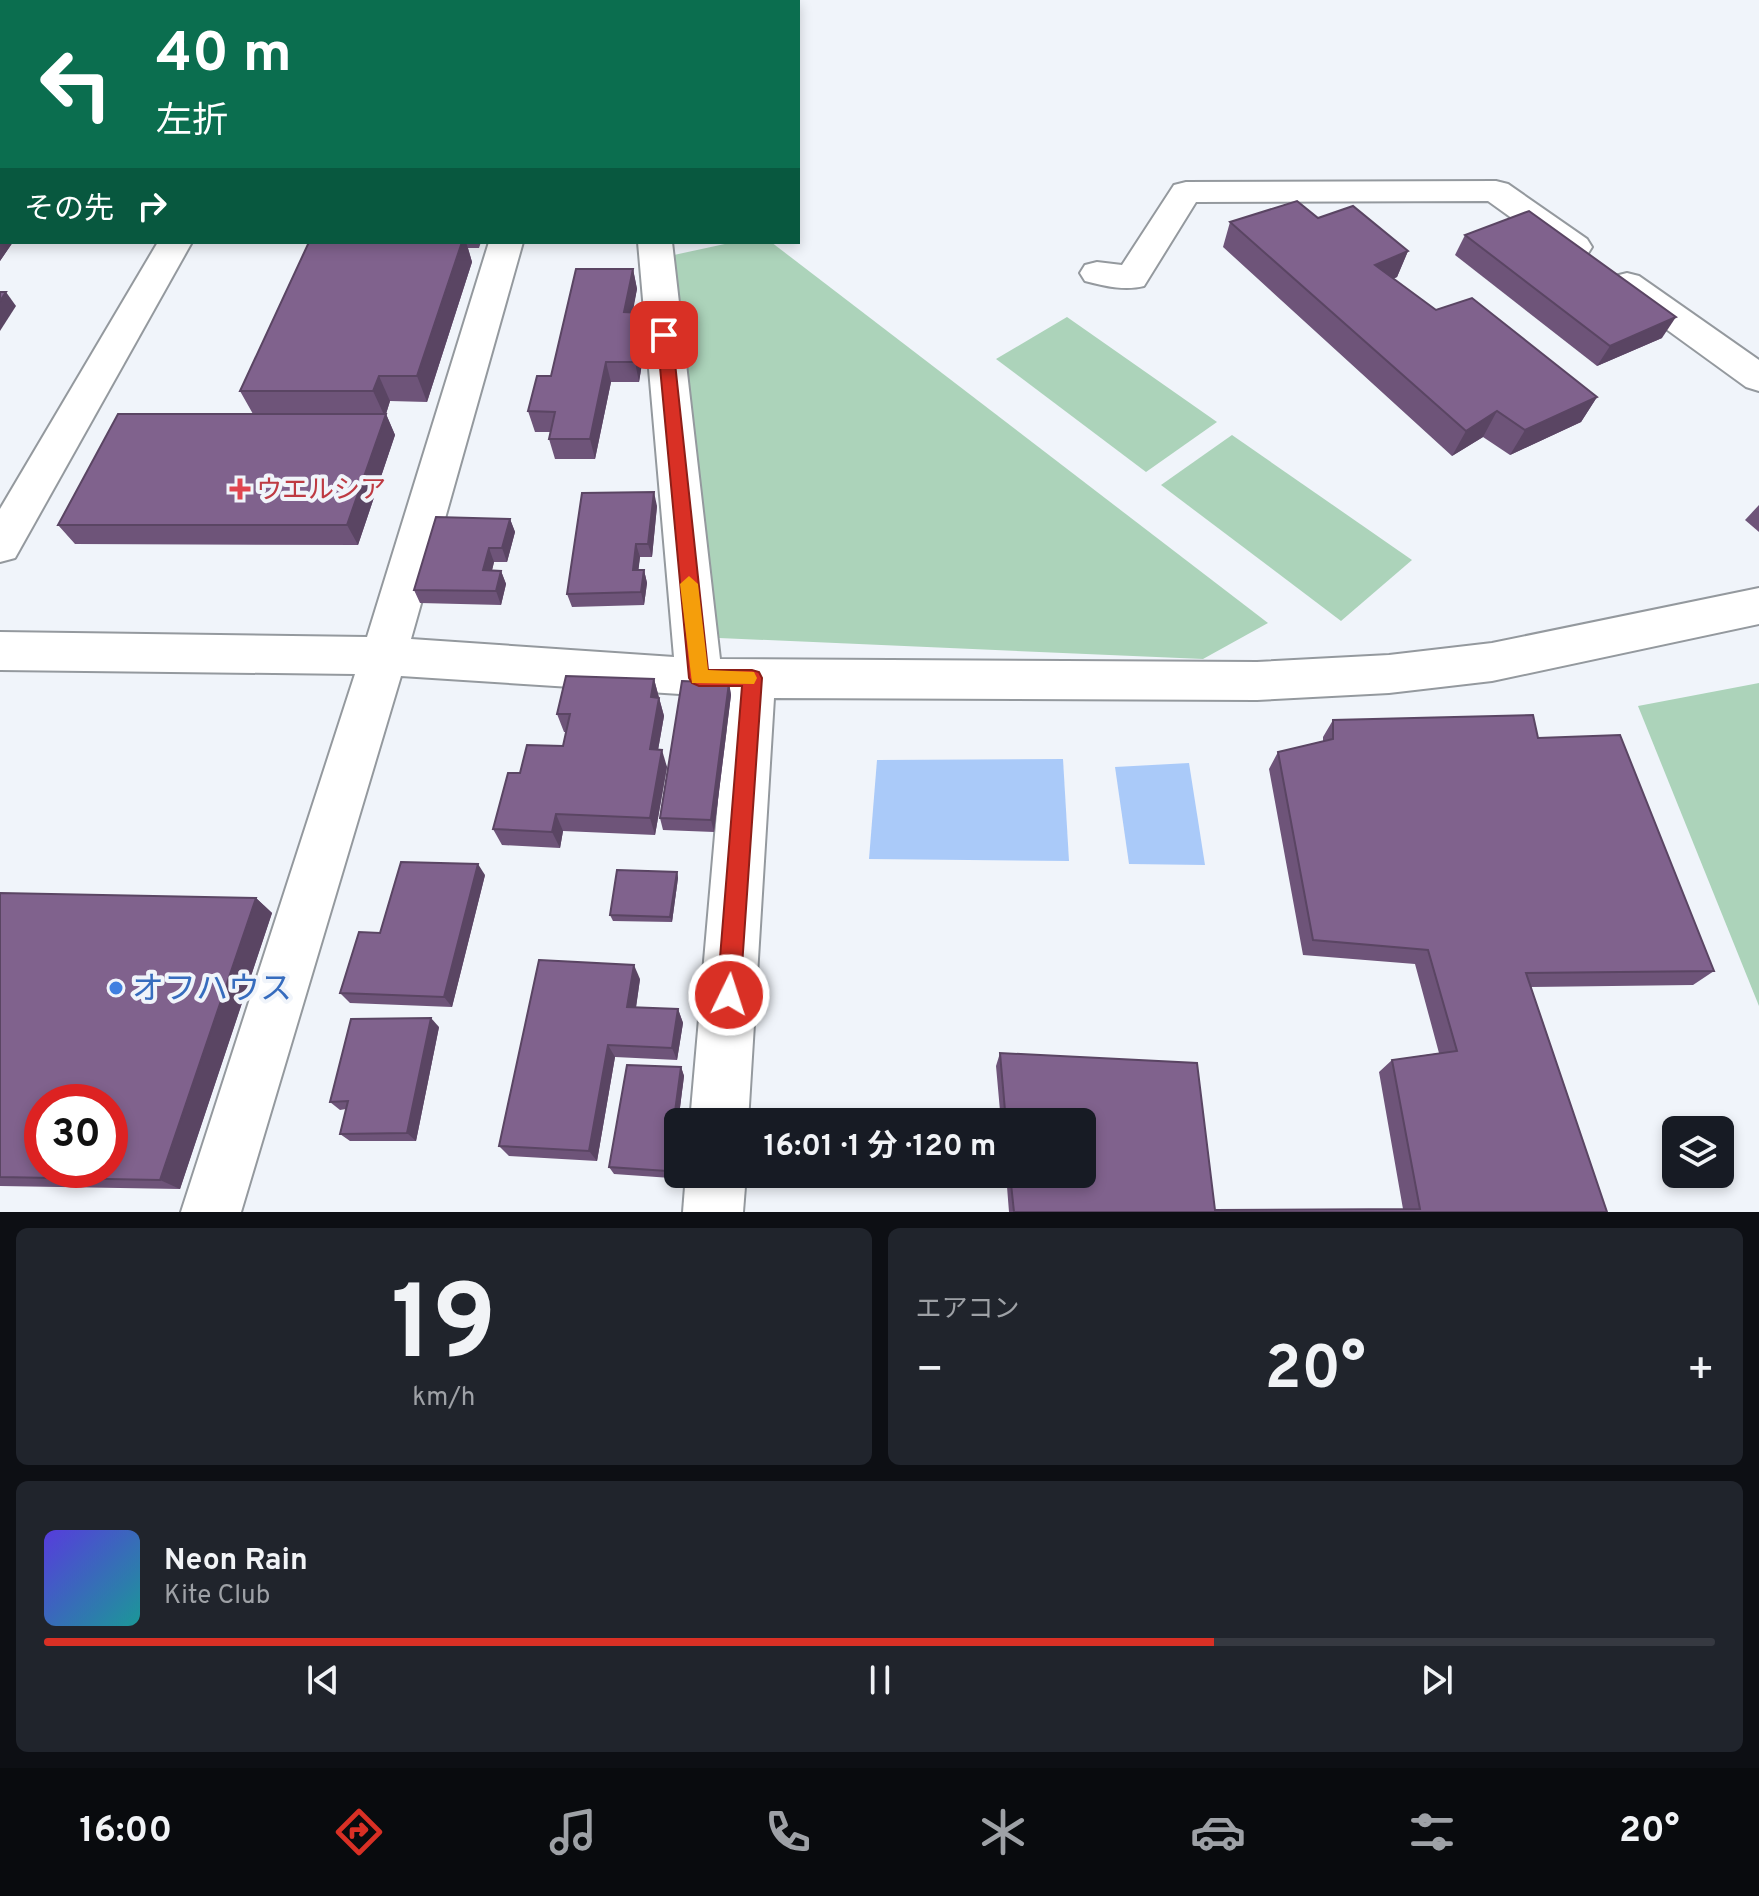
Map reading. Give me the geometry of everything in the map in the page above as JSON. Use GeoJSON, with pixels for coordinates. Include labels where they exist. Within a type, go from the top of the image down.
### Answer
{"type":"FeatureCollection","features":[{"type":"Feature","properties":{"kind":"street"},"geometry":{"type":"LineString","coordinates":[[1097,273],[1132,278],[1186,192],[1496,191],[1759,378]]}},
{"type":"Feature","properties":{"kind":"street"},"geometry":{"type":"LineString","coordinates":[[0,546],[174,244]]}},
{"type":"Feature","properties":{"kind":"street"},"geometry":{"type":"LineString","coordinates":[[211,1212],[384,656],[505,244]]}},
{"type":"Feature","properties":{"kind":"street"},"geometry":{"type":"LineString","coordinates":[[655,244],[699,678]]}},
{"type":"Feature","properties":{"kind":"street"},"geometry":{"type":"LineString","coordinates":[[0,651],[384,656],[699,678],[1257,681],[1389,674],[1492,662],[1759,606]]}},
{"type":"Feature","properties":{"kind":"street"},"geometry":{"type":"LineString","coordinates":[[720,1108],[752,678]]}},
{"type":"Feature","properties":{"kind":"street"},"geometry":{"type":"LineString","coordinates":[[713,1212],[715,1188]]}},
{"type":"Feature","properties":{"kind":"green space"},"geometry":{"type":"Polygon","coordinates":[[[725,244],[774,244],[1268,623],[1203,659],[719,638],[660,258],[725,244]]]}},
{"type":"Feature","properties":{"kind":"green space"},"geometry":{"type":"Polygon","coordinates":[[[1067,317],[1217,422],[1146,472],[996,359],[1067,317]]]}},
{"type":"Feature","properties":{"kind":"green space"},"geometry":{"type":"Polygon","coordinates":[[[1232,435],[1412,560],[1341,621],[1161,485],[1232,435]]]}},
{"type":"Feature","properties":{"kind":"green space"},"geometry":{"type":"Polygon","coordinates":[[[1759,683],[1759,1006],[1638,706],[1759,683]]]}},
{"type":"Feature","properties":{"kind":"water"},"geometry":{"type":"Polygon","coordinates":[[[1063,759],[1069,861],[869,859],[877,760],[1063,759]]]}},
{"type":"Feature","properties":{"kind":"water"},"geometry":{"type":"Polygon","coordinates":[[[1189,763],[1205,865],[1129,864],[1115,767],[1189,763]]]}},
{"type":"Feature","properties":{"kind":"building"},"geometry":{"type":"Polygon","coordinates":[[[1297,201],[1318,218],[1353,206],[1408,251],[1375,265],[1436,310],[1472,298],[1597,397],[1525,430],[1497,411],[1466,431],[1230,222],[1297,201]]]}},
{"type":"Feature","properties":{"kind":"building"},"geometry":{"type":"Polygon","coordinates":[[[1529,211],[1676,317],[1610,346],[1465,235],[1529,211]]]}},
{"type":"Feature","properties":{"kind":"building"},"geometry":{"type":"Polygon","coordinates":[[[308,244],[461,244],[417,376],[379,376],[373,391],[240,391],[308,244]]]}},
{"type":"Feature","properties":{"kind":"building"},"geometry":{"type":"Polygon","coordinates":[[[576,269],[633,269],[624,312],[643,313],[635,362],[606,362],[590,439],[549,439],[555,412],[528,411],[537,376],[551,376],[576,269]]]}},
{"type":"Feature","properties":{"kind":"building","name":"ウエルシア"},"geometry":{"type":"Polygon","coordinates":[[[118,414],[386,414],[347,525],[58,525],[118,414]]]}},
{"type":"Feature","properties":{"kind":"building"},"geometry":{"type":"Polygon","coordinates":[[[654,492],[648,544],[636,544],[633,570],[644,570],[641,592],[567,594],[582,493],[654,492]]]}},
{"type":"Feature","properties":{"kind":"building"},"geometry":{"type":"Polygon","coordinates":[[[436,517],[510,519],[502,548],[489,548],[483,570],[501,571],[496,591],[414,590],[436,517]]]}},
{"type":"Feature","properties":{"kind":"building"},"geometry":{"type":"Polygon","coordinates":[[[566,676],[654,679],[651,697],[659,698],[650,749],[662,750],[650,818],[556,814],[552,832],[493,829],[508,773],[520,773],[527,745],[563,746],[570,714],[557,714],[566,676]]]}},
{"type":"Feature","properties":{"kind":"building"},"geometry":{"type":"Polygon","coordinates":[[[682,681],[729,683],[711,820],[660,818],[682,681]]]}},
{"type":"Feature","properties":{"kind":"building"},"geometry":{"type":"Polygon","coordinates":[[[1533,715],[1538,738],[1620,735],[1714,971],[1526,973],[1607,1212],[1014,1212],[1011,1188],[1096,1188],[1096,1108],[1005,1108],[1000,1053],[1197,1063],[1215,1210],[1420,1209],[1392,1060],[1457,1051],[1428,950],[1313,940],[1278,752],[1333,739],[1333,720],[1533,715]]]}},
{"type":"Feature","properties":{"kind":"building"},"geometry":{"type":"Polygon","coordinates":[[[401,862],[478,864],[444,997],[340,993],[359,932],[380,933],[401,862]]]}},
{"type":"Feature","properties":{"kind":"building"},"geometry":{"type":"Polygon","coordinates":[[[617,870],[677,872],[670,917],[610,915],[617,870]]]}},
{"type":"Feature","properties":{"kind":"building"},"geometry":{"type":"Polygon","coordinates":[[[0,893],[256,898],[160,1180],[128,1179],[128,1084],[24,1084],[24,1177],[0,1177],[0,893]]]}},
{"type":"Feature","properties":{"kind":"building"},"geometry":{"type":"Polygon","coordinates":[[[539,960],[634,965],[627,1007],[678,1009],[672,1048],[608,1045],[589,1151],[499,1146],[539,960]]]}},
{"type":"Feature","properties":{"kind":"building"},"geometry":{"type":"Polygon","coordinates":[[[431,1018],[407,1133],[340,1134],[348,1101],[330,1102],[351,1019],[431,1018]]]}},
{"type":"Feature","properties":{"kind":"building"},"geometry":{"type":"Polygon","coordinates":[[[627,1065],[681,1067],[675,1108],[664,1108],[664,1171],[609,1167],[627,1065]]]}},
{"type":"Feature","properties":{"kind":"slow traffic"},"geometry":{"type":"LineString","coordinates":[[689,584],[699,678],[747,678]]}},
{"type":"Feature","properties":{"kind":"place","name":"ウエルシア"},"geometry":{"type":"Point","coordinates":[240,489]}},
{"type":"Feature","properties":{"kind":"place","name":"オフハウス"},"geometry":{"type":"Point","coordinates":[116,988]}},
{"type":"Feature","properties":{"kind":"route"},"geometry":{"type":"LineString","coordinates":[[664,335],[699,678],[752,678],[729,995]]}}]}
